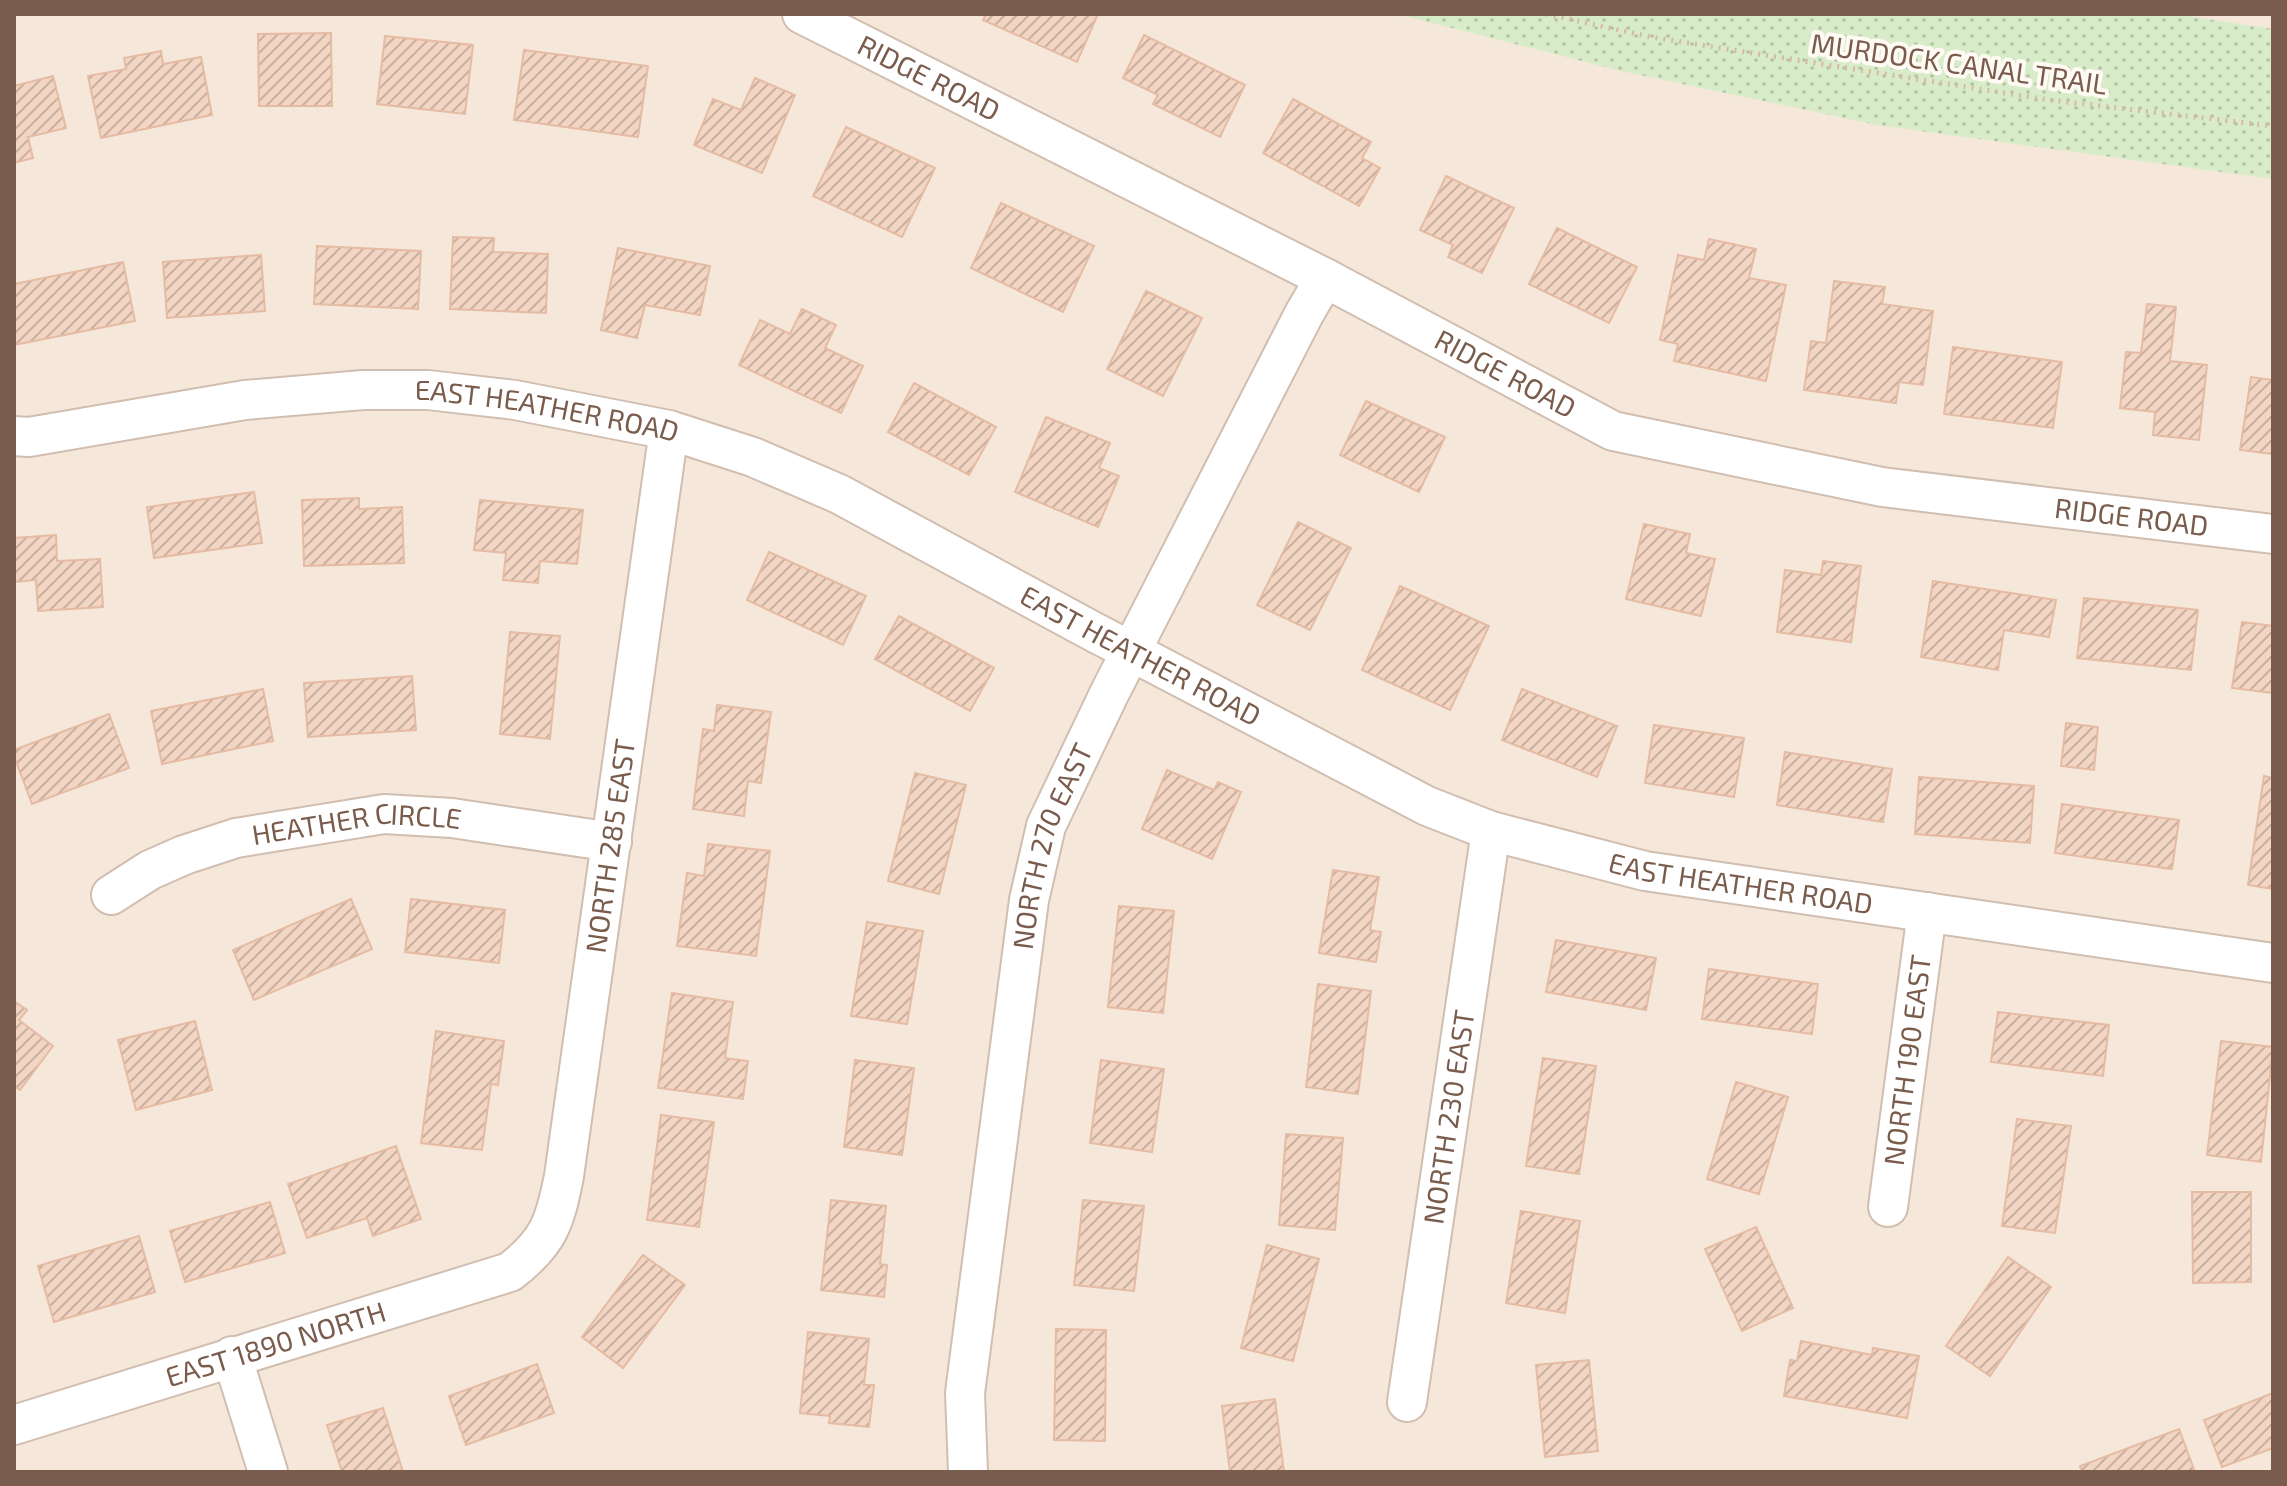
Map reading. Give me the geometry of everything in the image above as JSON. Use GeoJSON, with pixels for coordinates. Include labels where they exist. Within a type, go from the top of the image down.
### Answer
{"type":"FeatureCollection","features":[{"type":"Feature","properties":{"kind":"street","name":"RIDGE ROAD"},"geometry":{"type":"LineString","coordinates":[[802,14],[1325,278],[1613,431],[1882,487],[2273,534]]}},
{"type":"Feature","properties":{"kind":"street","name":"NORTH 270 EAST"},"geometry":{"type":"LineString","coordinates":[[968,1472],[965,1393],[1029,900],[1046,826],[1131,651],[1325,278]]}},
{"type":"Feature","properties":{"kind":"street","name":"EAST HEATHER ROAD"},"geometry":{"type":"LineString","coordinates":[[14,436],[29,437],[245,400],[363,390],[428,390],[539,403],[669,430],[753,457],[839,494],[1427,806],[1491,831],[1645,871],[2273,963]]}},
{"type":"Feature","properties":{"kind":"street","name":"NORTH 285 EAST"},"geometry":{"type":"LineString","coordinates":[[532,1255],[547,1235],[557,1209],[564,1176],[669,430]]}},
{"type":"Feature","properties":{"kind":"street","name":"HEATHER CIRCLE"},"geometry":{"type":"LineString","coordinates":[[111,895],[150,870],[236,838],[384,814],[452,818],[612,842]]}},
{"type":"Feature","properties":{"kind":"street","name":"NORTH 230 EAST"},"geometry":{"type":"LineString","coordinates":[[1407,1402],[1491,831]]}},
{"type":"Feature","properties":{"kind":"street","name":"NORTH 190 EAST"},"geometry":{"type":"LineString","coordinates":[[1888,1207],[1927,912]]}},
{"type":"Feature","properties":{"kind":"street","name":"EAST 1890 NORTH"},"geometry":{"type":"LineString","coordinates":[[14,1425],[510,1272],[532,1255]]}},
{"type":"Feature","properties":{"kind":"street"},"geometry":{"type":"LineString","coordinates":[[232,1356],[268,1472]]}},
{"type":"Feature","properties":{"kind":"path","name":"MURDOCK CANAL TRAIL"},"geometry":{"type":"LineString","coordinates":[[1546,14],[1651,37],[2049,100],[2273,126]]}},
{"type":"Feature","properties":{"kind":"shaded area"},"geometry":{"type":"Polygon","coordinates":[[[14,14],[2273,14],[2273,1472],[14,1472],[14,14]]]}},
{"type":"Feature","properties":{"kind":"green space"},"geometry":{"type":"Polygon","coordinates":[[[1397,14],[2174,14],[2273,29],[2273,179],[1877,125],[1621,71],[1397,14]]]}},
{"type":"Feature","properties":{"kind":"building"},"geometry":{"type":"Polygon","coordinates":[[[986,14],[1098,14],[1077,62],[983,20],[986,14]]]}},
{"type":"Feature","properties":{"kind":"building"},"geometry":{"type":"Polygon","coordinates":[[[331,33],[332,106],[259,106],[258,34],[331,33]]]}},
{"type":"Feature","properties":{"kind":"building"},"geometry":{"type":"Polygon","coordinates":[[[1144,35],[1245,85],[1220,137],[1153,104],[1158,95],[1123,78],[1144,35]]]}},
{"type":"Feature","properties":{"kind":"building"},"geometry":{"type":"Polygon","coordinates":[[[385,36],[473,45],[465,114],[377,104],[385,36]]]}},
{"type":"Feature","properties":{"kind":"building"},"geometry":{"type":"Polygon","coordinates":[[[524,50],[648,66],[638,137],[514,120],[524,50]]]}},
{"type":"Feature","properties":{"kind":"building"},"geometry":{"type":"Polygon","coordinates":[[[161,51],[163,64],[201,57],[212,115],[101,138],[88,76],[126,69],[124,58],[161,51]]]}},
{"type":"Feature","properties":{"kind":"building"},"geometry":{"type":"Polygon","coordinates":[[[53,76],[66,128],[28,137],[33,158],[14,163],[14,86],[53,76]]]}},
{"type":"Feature","properties":{"kind":"building"},"geometry":{"type":"Polygon","coordinates":[[[755,78],[795,95],[762,173],[694,145],[713,99],[741,110],[755,78]]]}},
{"type":"Feature","properties":{"kind":"building"},"geometry":{"type":"Polygon","coordinates":[[[1293,99],[1371,142],[1362,158],[1380,168],[1359,206],[1263,153],[1293,99]]]}},
{"type":"Feature","properties":{"kind":"building"},"geometry":{"type":"Polygon","coordinates":[[[846,127],[935,168],[902,237],[813,196],[846,127]]]}},
{"type":"Feature","properties":{"kind":"building"},"geometry":{"type":"Polygon","coordinates":[[[1446,176],[1514,208],[1482,273],[1448,257],[1453,245],[1420,230],[1446,176]]]}},
{"type":"Feature","properties":{"kind":"building"},"geometry":{"type":"Polygon","coordinates":[[[1001,203],[1094,246],[1063,312],[971,268],[1001,203]]]}},
{"type":"Feature","properties":{"kind":"building"},"geometry":{"type":"Polygon","coordinates":[[[1557,228],[1637,267],[1609,323],[1529,284],[1557,228]]]}},
{"type":"Feature","properties":{"kind":"building"},"geometry":{"type":"Polygon","coordinates":[[[453,237],[494,238],[493,252],[548,254],[546,313],[450,309],[453,237]]]}},
{"type":"Feature","properties":{"kind":"building"},"geometry":{"type":"Polygon","coordinates":[[[1709,239],[1756,249],[1749,278],[1786,285],[1766,381],[1674,361],[1678,344],[1660,340],[1678,255],[1704,260],[1709,239]]]}},
{"type":"Feature","properties":{"kind":"building"},"geometry":{"type":"Polygon","coordinates":[[[317,246],[421,251],[418,309],[314,304],[317,246]]]}},
{"type":"Feature","properties":{"kind":"building"},"geometry":{"type":"Polygon","coordinates":[[[618,248],[710,266],[700,315],[645,305],[637,338],[601,330],[618,248]]]}},
{"type":"Feature","properties":{"kind":"building"},"geometry":{"type":"Polygon","coordinates":[[[261,255],[265,311],[167,318],[163,262],[261,255]]]}},
{"type":"Feature","properties":{"kind":"building"},"geometry":{"type":"Polygon","coordinates":[[[123,262],[135,321],[14,345],[14,284],[123,262]]]}},
{"type":"Feature","properties":{"kind":"building"},"geometry":{"type":"Polygon","coordinates":[[[1834,281],[1885,287],[1882,304],[1933,311],[1923,385],[1899,382],[1896,403],[1804,390],[1811,341],[1826,343],[1834,281]]]}},
{"type":"Feature","properties":{"kind":"building"},"geometry":{"type":"Polygon","coordinates":[[[1146,291],[1202,318],[1163,396],[1107,369],[1146,291]]]}},
{"type":"Feature","properties":{"kind":"building"},"geometry":{"type":"Polygon","coordinates":[[[2147,304],[2176,307],[2170,361],[2207,365],[2199,440],[2153,435],[2155,412],[2120,408],[2126,352],[2141,353],[2147,304]]]}},
{"type":"Feature","properties":{"kind":"building"},"geometry":{"type":"Polygon","coordinates":[[[802,309],[836,325],[825,348],[863,366],[841,413],[739,365],[760,320],[790,334],[802,309]]]}},
{"type":"Feature","properties":{"kind":"building"},"geometry":{"type":"Polygon","coordinates":[[[1953,347],[2062,362],[2053,428],[1944,414],[1953,347]]]}},
{"type":"Feature","properties":{"kind":"building"},"geometry":{"type":"Polygon","coordinates":[[[2251,377],[2273,380],[2273,454],[2240,450],[2251,377]]]}},
{"type":"Feature","properties":{"kind":"building"},"geometry":{"type":"Polygon","coordinates":[[[914,383],[996,427],[969,475],[888,432],[914,383]]]}},
{"type":"Feature","properties":{"kind":"building"},"geometry":{"type":"Polygon","coordinates":[[[1366,401],[1445,437],[1419,492],[1340,455],[1366,401]]]}},
{"type":"Feature","properties":{"kind":"building"},"geometry":{"type":"Polygon","coordinates":[[[1046,417],[1110,443],[1099,468],[1119,476],[1098,527],[1015,492],[1046,417]]]}},
{"type":"Feature","properties":{"kind":"building"},"geometry":{"type":"Polygon","coordinates":[[[254,492],[262,543],[154,558],[147,507],[254,492]]]}},
{"type":"Feature","properties":{"kind":"building"},"geometry":{"type":"Polygon","coordinates":[[[359,498],[359,509],[402,507],[404,563],[304,566],[302,500],[359,498]]]}},
{"type":"Feature","properties":{"kind":"building"},"geometry":{"type":"Polygon","coordinates":[[[480,500],[583,510],[577,564],[540,561],[538,583],[503,580],[506,553],[474,550],[480,500]]]}},
{"type":"Feature","properties":{"kind":"building"},"geometry":{"type":"Polygon","coordinates":[[[1298,522],[1351,548],[1310,630],[1257,605],[1298,522]]]}},
{"type":"Feature","properties":{"kind":"building"},"geometry":{"type":"Polygon","coordinates":[[[1644,524],[1690,534],[1686,553],[1715,559],[1701,616],[1626,599],[1644,524]]]}},
{"type":"Feature","properties":{"kind":"building"},"geometry":{"type":"Polygon","coordinates":[[[56,535],[57,561],[100,559],[103,607],[38,611],[36,580],[14,582],[14,538],[56,535]]]}},
{"type":"Feature","properties":{"kind":"building"},"geometry":{"type":"Polygon","coordinates":[[[769,552],[866,596],[843,645],[747,600],[769,552]]]}},
{"type":"Feature","properties":{"kind":"building"},"geometry":{"type":"Polygon","coordinates":[[[1823,561],[1861,566],[1851,642],[1777,632],[1785,570],[1821,575],[1823,561]]]}},
{"type":"Feature","properties":{"kind":"building"},"geometry":{"type":"Polygon","coordinates":[[[1933,581],[2056,600],[2049,637],[2004,630],[1998,670],[1921,657],[1933,581]]]}},
{"type":"Feature","properties":{"kind":"building"},"geometry":{"type":"Polygon","coordinates":[[[1400,586],[1489,626],[1450,710],[1362,670],[1400,586]]]}},
{"type":"Feature","properties":{"kind":"building"},"geometry":{"type":"Polygon","coordinates":[[[2084,598],[2198,610],[2191,670],[2077,658],[2084,598]]]}},
{"type":"Feature","properties":{"kind":"building"},"geometry":{"type":"Polygon","coordinates":[[[899,616],[994,668],[970,711],[875,659],[899,616]]]}},
{"type":"Feature","properties":{"kind":"building"},"geometry":{"type":"Polygon","coordinates":[[[2242,622],[2273,626],[2273,693],[2232,688],[2242,622]]]}},
{"type":"Feature","properties":{"kind":"building"},"geometry":{"type":"Polygon","coordinates":[[[510,632],[560,636],[550,739],[500,734],[510,632]]]}},
{"type":"Feature","properties":{"kind":"building"},"geometry":{"type":"Polygon","coordinates":[[[412,676],[416,730],[308,737],[304,683],[412,676]]]}},
{"type":"Feature","properties":{"kind":"building"},"geometry":{"type":"Polygon","coordinates":[[[263,689],[273,741],[162,764],[151,711],[263,689]]]}},
{"type":"Feature","properties":{"kind":"building"},"geometry":{"type":"Polygon","coordinates":[[[1522,689],[1617,726],[1597,777],[1502,740],[1522,689]]]}},
{"type":"Feature","properties":{"kind":"building"},"geometry":{"type":"Polygon","coordinates":[[[717,705],[771,712],[761,783],[748,781],[744,816],[693,809],[703,729],[714,731],[717,705]]]}},
{"type":"Feature","properties":{"kind":"building"},"geometry":{"type":"Polygon","coordinates":[[[109,714],[129,768],[32,804],[14,750],[109,714]]]}},
{"type":"Feature","properties":{"kind":"building"},"geometry":{"type":"Polygon","coordinates":[[[2066,723],[2098,727],[2094,770],[2061,766],[2066,723]]]}},
{"type":"Feature","properties":{"kind":"building"},"geometry":{"type":"Polygon","coordinates":[[[1654,725],[1744,738],[1734,797],[1645,783],[1654,725]]]}},
{"type":"Feature","properties":{"kind":"building"},"geometry":{"type":"Polygon","coordinates":[[[1785,752],[1892,769],[1883,822],[1777,805],[1785,752]]]}},
{"type":"Feature","properties":{"kind":"building"},"geometry":{"type":"Polygon","coordinates":[[[1167,770],[1214,790],[1218,782],[1241,792],[1212,859],[1142,829],[1167,770]]]}},
{"type":"Feature","properties":{"kind":"building"},"geometry":{"type":"Polygon","coordinates":[[[915,773],[966,785],[939,894],[888,881],[915,773]]]}},
{"type":"Feature","properties":{"kind":"building"},"geometry":{"type":"Polygon","coordinates":[[[2264,776],[2273,778],[2273,889],[2248,885],[2264,776]]]}},
{"type":"Feature","properties":{"kind":"building"},"geometry":{"type":"Polygon","coordinates":[[[1919,777],[2034,786],[2030,843],[1915,834],[1919,777]]]}},
{"type":"Feature","properties":{"kind":"building"},"geometry":{"type":"Polygon","coordinates":[[[2062,804],[2179,820],[2172,869],[2055,853],[2062,804]]]}},
{"type":"Feature","properties":{"kind":"building"},"geometry":{"type":"Polygon","coordinates":[[[708,844],[770,851],[756,956],[677,946],[687,873],[704,876],[708,844]]]}},
{"type":"Feature","properties":{"kind":"building"},"geometry":{"type":"Polygon","coordinates":[[[1333,870],[1379,877],[1370,930],[1381,932],[1376,962],[1319,953],[1333,870]]]}},
{"type":"Feature","properties":{"kind":"building"},"geometry":{"type":"Polygon","coordinates":[[[351,899],[372,949],[254,1000],[233,950],[351,899]]]}},
{"type":"Feature","properties":{"kind":"building"},"geometry":{"type":"Polygon","coordinates":[[[411,899],[505,910],[499,963],[405,952],[411,899]]]}},
{"type":"Feature","properties":{"kind":"building"},"geometry":{"type":"Polygon","coordinates":[[[1119,906],[1174,911],[1163,1013],[1108,1007],[1119,906]]]}},
{"type":"Feature","properties":{"kind":"building"},"geometry":{"type":"Polygon","coordinates":[[[867,922],[923,931],[907,1024],[851,1016],[867,922]]]}},
{"type":"Feature","properties":{"kind":"building"},"geometry":{"type":"Polygon","coordinates":[[[1556,940],[1656,958],[1646,1010],[1546,992],[1556,940]]]}},
{"type":"Feature","properties":{"kind":"building"},"geometry":{"type":"Polygon","coordinates":[[[1709,969],[1818,984],[1812,1034],[1702,1019],[1709,969]]]}},
{"type":"Feature","properties":{"kind":"building"},"geometry":{"type":"Polygon","coordinates":[[[1318,984],[1371,991],[1358,1094],[1306,1087],[1318,984]]]}},
{"type":"Feature","properties":{"kind":"building"},"geometry":{"type":"Polygon","coordinates":[[[672,993],[733,1002],[725,1058],[748,1061],[743,1099],[658,1088],[672,993]]]}},
{"type":"Feature","properties":{"kind":"building"},"geometry":{"type":"Polygon","coordinates":[[[14,1001],[27,1010],[19,1020],[53,1046],[20,1090],[14,1086],[14,1001]]]}},
{"type":"Feature","properties":{"kind":"building"},"geometry":{"type":"Polygon","coordinates":[[[1998,1012],[2109,1025],[2103,1076],[1991,1062],[1998,1012]]]}},
{"type":"Feature","properties":{"kind":"building"},"geometry":{"type":"Polygon","coordinates":[[[195,1021],[212,1090],[136,1110],[118,1040],[195,1021]]]}},
{"type":"Feature","properties":{"kind":"building"},"geometry":{"type":"Polygon","coordinates":[[[436,1031],[504,1041],[498,1085],[491,1084],[482,1150],[421,1143],[436,1031]]]}},
{"type":"Feature","properties":{"kind":"building"},"geometry":{"type":"Polygon","coordinates":[[[2221,1041],[2273,1047],[2261,1162],[2207,1155],[2221,1041]]]}},
{"type":"Feature","properties":{"kind":"building"},"geometry":{"type":"Polygon","coordinates":[[[1543,1058],[1596,1066],[1579,1174],[1526,1166],[1543,1058]]]}},
{"type":"Feature","properties":{"kind":"building"},"geometry":{"type":"Polygon","coordinates":[[[855,1060],[914,1068],[902,1155],[844,1147],[855,1060]]]}},
{"type":"Feature","properties":{"kind":"building"},"geometry":{"type":"Polygon","coordinates":[[[1101,1060],[1164,1069],[1152,1152],[1090,1143],[1101,1060]]]}},
{"type":"Feature","properties":{"kind":"building"},"geometry":{"type":"Polygon","coordinates":[[[1736,1082],[1788,1097],[1759,1194],[1707,1179],[1736,1082]]]}},
{"type":"Feature","properties":{"kind":"building"},"geometry":{"type":"Polygon","coordinates":[[[661,1115],[714,1122],[699,1227],[647,1220],[661,1115]]]}},
{"type":"Feature","properties":{"kind":"building"},"geometry":{"type":"Polygon","coordinates":[[[2017,1119],[2071,1126],[2055,1233],[2002,1226],[2017,1119]]]}},
{"type":"Feature","properties":{"kind":"building"},"geometry":{"type":"Polygon","coordinates":[[[1286,1134],[1343,1138],[1335,1230],[1279,1225],[1286,1134]]]}},
{"type":"Feature","properties":{"kind":"building"},"geometry":{"type":"Polygon","coordinates":[[[396,1146],[421,1219],[373,1236],[367,1218],[307,1238],[288,1184],[396,1146]]]}},
{"type":"Feature","properties":{"kind":"building"},"geometry":{"type":"Polygon","coordinates":[[[2192,1192],[2251,1192],[2251,1282],[2193,1283],[2192,1192]]]}},
{"type":"Feature","properties":{"kind":"building"},"geometry":{"type":"Polygon","coordinates":[[[831,1200],[886,1206],[880,1264],[887,1265],[884,1297],[821,1290],[831,1200]]]}},
{"type":"Feature","properties":{"kind":"building"},"geometry":{"type":"Polygon","coordinates":[[[1083,1200],[1144,1206],[1134,1291],[1074,1285],[1083,1200]]]}},
{"type":"Feature","properties":{"kind":"building"},"geometry":{"type":"Polygon","coordinates":[[[270,1202],[285,1253],[185,1282],[170,1231],[270,1202]]]}},
{"type":"Feature","properties":{"kind":"building"},"geometry":{"type":"Polygon","coordinates":[[[1521,1211],[1580,1221],[1565,1313],[1506,1303],[1521,1211]]]}},
{"type":"Feature","properties":{"kind":"building"},"geometry":{"type":"Polygon","coordinates":[[[1756,1227],[1793,1308],[1742,1331],[1705,1249],[1756,1227]]]}},
{"type":"Feature","properties":{"kind":"building"},"geometry":{"type":"Polygon","coordinates":[[[139,1236],[155,1292],[54,1322],[38,1266],[139,1236]]]}},
{"type":"Feature","properties":{"kind":"building"},"geometry":{"type":"Polygon","coordinates":[[[1267,1245],[1319,1259],[1293,1361],[1241,1348],[1267,1245]]]}},
{"type":"Feature","properties":{"kind":"building"},"geometry":{"type":"Polygon","coordinates":[[[643,1255],[685,1285],[623,1368],[582,1337],[643,1255]]]}},
{"type":"Feature","properties":{"kind":"building"},"geometry":{"type":"Polygon","coordinates":[[[2008,1257],[2051,1287],[1990,1376],[1946,1346],[2008,1257]]]}},
{"type":"Feature","properties":{"kind":"building"},"geometry":{"type":"Polygon","coordinates":[[[1056,1329],[1106,1330],[1105,1441],[1054,1440],[1056,1329]]]}},
{"type":"Feature","properties":{"kind":"building"},"geometry":{"type":"Polygon","coordinates":[[[808,1332],[869,1339],[864,1385],[874,1385],[869,1427],[829,1423],[830,1416],[800,1413],[808,1332]]]}},
{"type":"Feature","properties":{"kind":"building"},"geometry":{"type":"Polygon","coordinates":[[[1801,1341],[1872,1355],[1873,1348],[1919,1356],[1907,1418],[1784,1396],[1790,1360],[1797,1361],[1801,1341]]]}},
{"type":"Feature","properties":{"kind":"building"},"geometry":{"type":"Polygon","coordinates":[[[1589,1360],[1598,1451],[1545,1457],[1536,1365],[1589,1360]]]}},
{"type":"Feature","properties":{"kind":"building"},"geometry":{"type":"Polygon","coordinates":[[[537,1364],[554,1413],[466,1445],[449,1396],[537,1364]]]}},
{"type":"Feature","properties":{"kind":"building"},"geometry":{"type":"Polygon","coordinates":[[[2273,1393],[2273,1448],[2222,1467],[2204,1420],[2273,1393]]]}},
{"type":"Feature","properties":{"kind":"building"},"geometry":{"type":"Polygon","coordinates":[[[1275,1399],[1284,1472],[1230,1472],[1222,1406],[1275,1399]]]}},
{"type":"Feature","properties":{"kind":"building"},"geometry":{"type":"Polygon","coordinates":[[[383,1408],[403,1472],[342,1472],[327,1425],[383,1408]]]}},
{"type":"Feature","properties":{"kind":"building"},"geometry":{"type":"Polygon","coordinates":[[[2179,1429],[2195,1472],[2082,1472],[2080,1466],[2179,1429]]]}}]}
